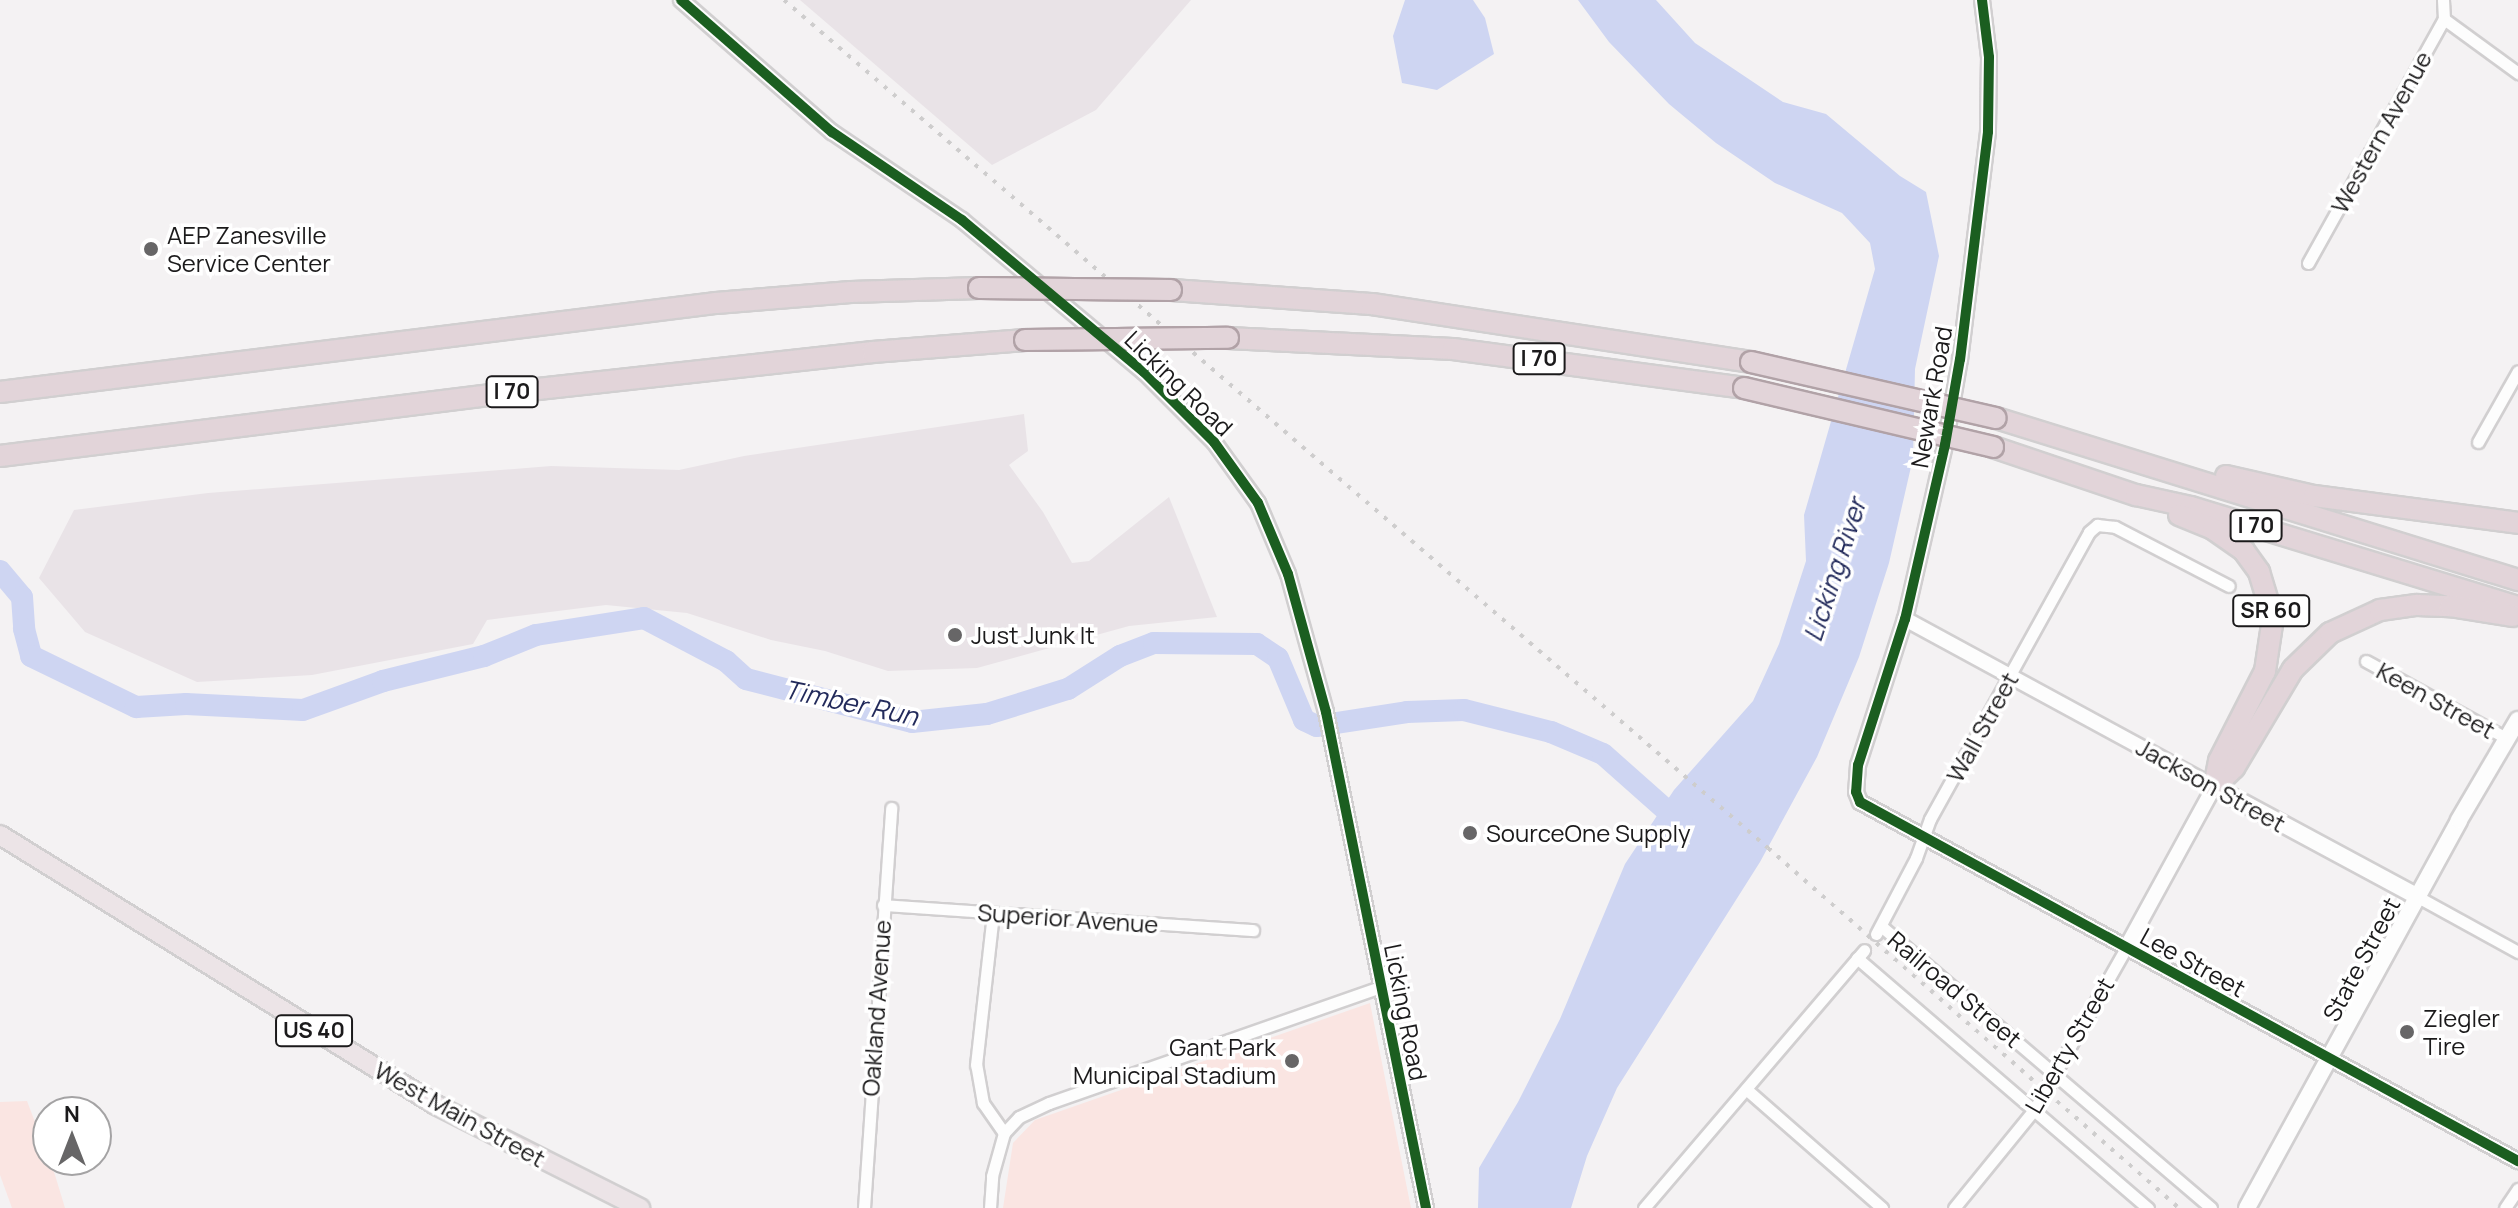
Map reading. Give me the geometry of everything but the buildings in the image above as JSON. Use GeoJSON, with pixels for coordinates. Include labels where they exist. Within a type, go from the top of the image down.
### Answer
{"type":"FeatureCollection","features":[{"type":"Feature","properties":{"kind":"highway","name":"I 70"},"geometry":{"type":"LineString","coordinates":[[0,392],[716,303],[851,292],[979,288],[1171,290],[1372,304],[1751,362],[1996,418],[2518,580]]}},
{"type":"Feature","properties":{"kind":"highway","name":"I 70"},"geometry":{"type":"LineString","coordinates":[[0,456],[553,387],[873,352],[1025,340],[1228,338],[1453,349],[1744,388],[1993,447],[2136,495],[2191,507],[2518,607]]}},
{"type":"Feature","properties":{"kind":"highway"},"geometry":{"type":"LineString","coordinates":[[2136,461],[2188,467],[2314,496],[2518,523]]}},
{"type":"Feature","properties":{"kind":"highway","name":"SR 60"},"geometry":{"type":"LineString","coordinates":[[2136,495],[2213,529],[2244,551],[2259,572],[2268,595],[2272,641],[2265,671],[2219,761],[2214,787]]}},
{"type":"Feature","properties":{"kind":"highway"},"geometry":{"type":"LineString","coordinates":[[2214,787],[2234,768],[2293,669],[2330,633],[2380,610],[2417,605],[2450,606],[2518,617]]}},
{"type":"Feature","properties":{"kind":"main road","name":"State Street"},"geometry":{"type":"LineString","coordinates":[[2247,1208],[2518,720]]}},
{"type":"Feature","properties":{"kind":"main road","name":"Jackson Street"},"geometry":{"type":"LineString","coordinates":[[2214,787],[2418,897]]}},
{"type":"Feature","properties":{"kind":"main road","name":"West Main Street"},"geometry":{"type":"LineString","coordinates":[[0,835],[436,1105],[640,1208]]}},
{"type":"Feature","properties":{"kind":"street","name":"Licking Road"},"geometry":{"type":"LineString","coordinates":[[681,0],[860,154],[941,205],[1000,249],[1188,413],[1229,460],[1258,503],[1288,574],[1326,712],[1426,1208]]}},
{"type":"Feature","properties":{"kind":"street","name":"Newark Road"},"geometry":{"type":"LineString","coordinates":[[1856,792],[1858,765],[1905,619],[1945,445],[1972,267],[1990,93],[1982,0]]}},
{"type":"Feature","properties":{"kind":"street"},"geometry":{"type":"LineString","coordinates":[[2439,1],[2444,19],[2518,73]]}},
{"type":"Feature","properties":{"kind":"street","name":"Western Avenue"},"geometry":{"type":"LineString","coordinates":[[2308,263],[2444,19]]}},
{"type":"Feature","properties":{"kind":"street"},"geometry":{"type":"LineString","coordinates":[[2478,442],[2518,371]]}},
{"type":"Feature","properties":{"kind":"street","name":"Wall Street"},"geometry":{"type":"LineString","coordinates":[[1878,930],[1924,838],[1930,819],[2089,532],[2097,525],[2115,527],[2229,586]]}},
{"type":"Feature","properties":{"kind":"street","name":"Jackson Street"},"geometry":{"type":"LineString","coordinates":[[1905,619],[2214,787]]}},
{"type":"Feature","properties":{"kind":"street","name":"Keen Street"},"geometry":{"type":"LineString","coordinates":[[2366,661],[2506,738]]}},
{"type":"Feature","properties":{"kind":"street","name":"Liberty Street"},"geometry":{"type":"LineString","coordinates":[[1954,1208],[2034,1110],[2056,1075],[2214,787]]}},
{"type":"Feature","properties":{"kind":"street","name":"Lee Street"},"geometry":{"type":"LineString","coordinates":[[1856,792],[1860,802],[1924,838],[2518,1161]]}},
{"type":"Feature","properties":{"kind":"street","name":"Oakland Avenue"},"geometry":{"type":"LineString","coordinates":[[864,1208],[891,808]]}},
{"type":"Feature","properties":{"kind":"street","name":"Jackson Street"},"geometry":{"type":"LineString","coordinates":[[2418,897],[2518,952]]}},
{"type":"Feature","properties":{"kind":"street","name":"Superior Avenue"},"geometry":{"type":"LineString","coordinates":[[883,905],[1253,930]]}},
{"type":"Feature","properties":{"kind":"street"},"geometry":{"type":"LineString","coordinates":[[993,913],[976,1065],[983,1103],[1004,1133]]}},
{"type":"Feature","properties":{"kind":"street","name":"Railroad Street"},"geometry":{"type":"LineString","coordinates":[[1878,930],[2056,1075],[2211,1208]]}},
{"type":"Feature","properties":{"kind":"street","name":"Railroad Street"},"geometry":{"type":"LineString","coordinates":[[1746,1089],[1860,954],[2148,1208]]}},
{"type":"Feature","properties":{"kind":"street"},"geometry":{"type":"LineString","coordinates":[[990,1208],[994,1164],[1004,1133],[1019,1117],[1049,1103],[1380,987]]}},
{"type":"Feature","properties":{"kind":"street"},"geometry":{"type":"LineString","coordinates":[[1644,1208],[1746,1089],[1882,1208]]}},
{"type":"Feature","properties":{"kind":"street"},"geometry":{"type":"LineString","coordinates":[[2505,1208],[2518,1189]]}},
{"type":"Feature","properties":{"kind":"shaded area"},"geometry":{"type":"Polygon","coordinates":[[[800,0],[1191,0],[1096,110],[992,165],[800,0]]]}},
{"type":"Feature","properties":{"kind":"shaded area"},"geometry":{"type":"Polygon","coordinates":[[[1024,414],[1028,451],[1009,465],[1043,512],[1072,563],[1089,561],[1169,497],[1217,617],[1129,626],[977,668],[888,671],[825,651],[771,640],[687,613],[606,605],[487,620],[473,644],[312,675],[197,682],[85,632],[39,578],[74,510],[208,493],[551,466],[679,470],[744,456],[1024,414]]]}},
{"type":"Feature","properties":{"kind":"shaded area","name":"Gant Park Municipal Stadium"},"geometry":{"type":"Polygon","coordinates":[[[1370,1003],[1411,1208],[1003,1208],[1013,1143],[1035,1120],[1370,1003]]]}},
{"type":"Feature","properties":{"kind":"shaded area"},"geometry":{"type":"Polygon","coordinates":[[[27,1101],[32,1114],[32,1176],[55,1176],[65,1208],[12,1208],[0,1175],[0,1102],[27,1101]]]}},
{"type":"Feature","properties":{"kind":"water"},"geometry":{"type":"Polygon","coordinates":[[[1405,0],[1473,0],[1485,18],[1494,54],[1437,90],[1402,83],[1393,36],[1405,0]]]}},
{"type":"Feature","properties":{"kind":"water","name":"Licking River"},"geometry":{"type":"Polygon","coordinates":[[[1578,0],[1656,0],[1695,43],[1783,102],[1826,114],[1900,176],[1926,192],[1939,256],[1915,369],[1913,458],[1889,563],[1859,657],[1817,757],[1760,862],[1617,1088],[1587,1156],[1571,1208],[1478,1208],[1479,1168],[1518,1102],[1560,1019],[1625,864],[1674,790],[1753,701],[1779,644],[1806,561],[1804,515],[1875,269],[1870,243],[1842,213],[1775,183],[1716,143],[1669,104],[1609,42],[1578,0]]]}},
{"type":"Feature","properties":{"kind":"waterway","name":"Timber Run"},"geometry":{"type":"LineString","coordinates":[[0,571],[22,597],[24,629],[31,656],[136,707],[186,704],[303,710],[383,681],[484,656],[536,635],[644,618],[726,661],[746,679],[912,722],[987,714],[1068,689],[1120,656],[1154,643],[1257,644],[1278,658],[1304,720],[1317,726],[1407,712],[1464,710],[1551,732],[1603,754],[1683,825]]}},
{"type":"Feature","properties":{"kind":"railway"},"geometry":{"type":"LineString","coordinates":[[784,0],[1768,848],[2179,1208]]}},
{"type":"Feature","properties":{"kind":"cycle path"},"geometry":{"type":"LineString","coordinates":[[681,0],[832,132],[962,220],[1144,372],[1214,442],[1258,503],[1288,574],[1326,712],[1426,1208]]}},
{"type":"Feature","properties":{"kind":"cycle path"},"geometry":{"type":"LineString","coordinates":[[1982,0],[1989,57],[1988,132],[1960,359],[1945,445],[1905,619],[1858,765],[1856,792],[1860,802],[2518,1161]]}},
{"type":"Feature","properties":{"kind":"place","name":"AEP Zanesville Service Center"},"geometry":{"type":"Point","coordinates":[151,249]}},
{"type":"Feature","properties":{"kind":"place","name":"Just Junk It"},"geometry":{"type":"Point","coordinates":[955,635]}},
{"type":"Feature","properties":{"kind":"place","name":"SourceOne Supply"},"geometry":{"type":"Point","coordinates":[1470,833]}},
{"type":"Feature","properties":{"kind":"place","name":"Ziegler Tire"},"geometry":{"type":"Point","coordinates":[2407,1032]}},
{"type":"Feature","properties":{"kind":"place","name":"Gant Park Municipal Stadium"},"geometry":{"type":"Point","coordinates":[1292,1061]}}]}
